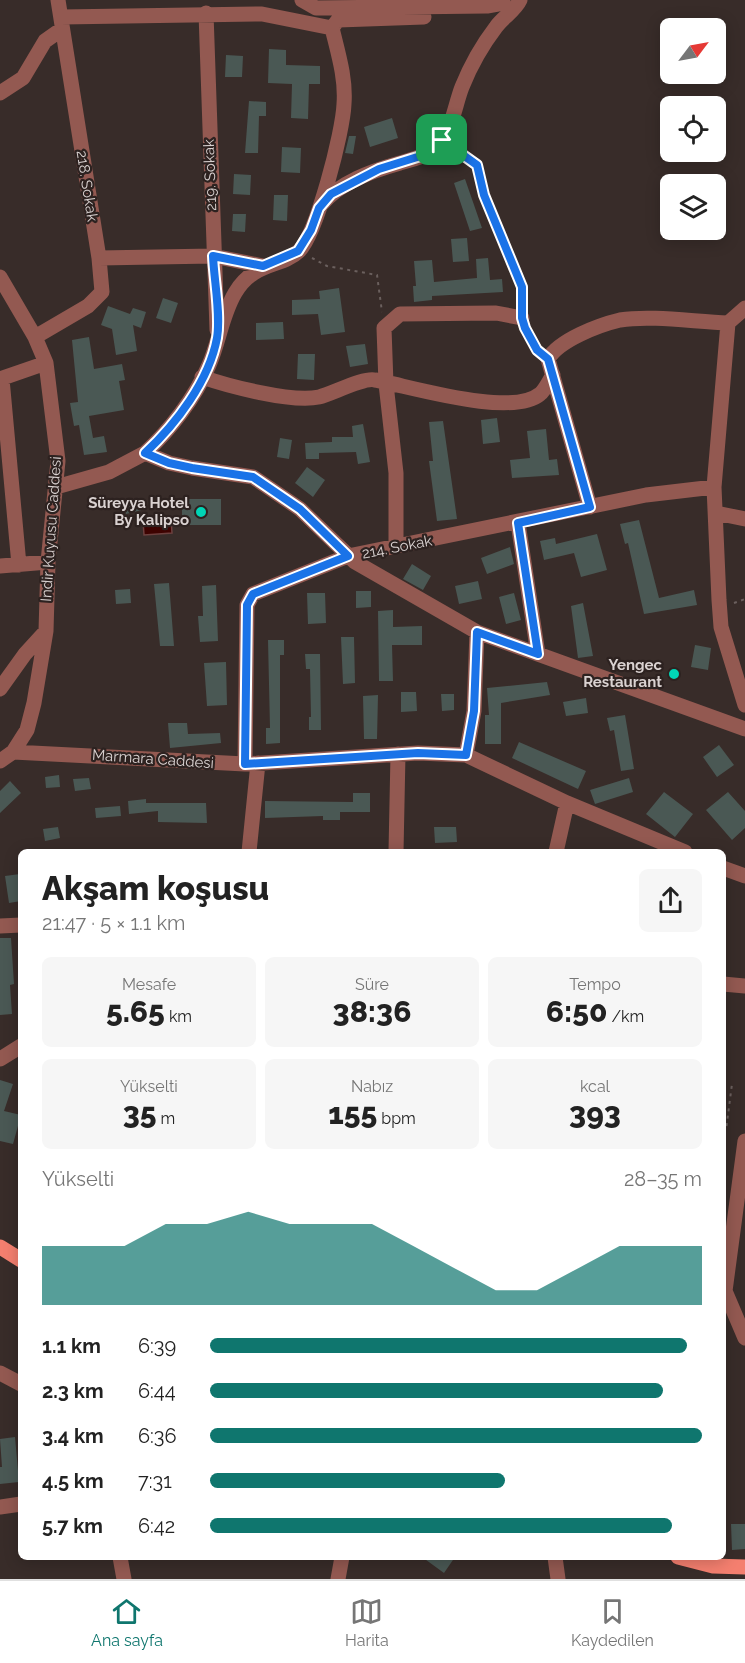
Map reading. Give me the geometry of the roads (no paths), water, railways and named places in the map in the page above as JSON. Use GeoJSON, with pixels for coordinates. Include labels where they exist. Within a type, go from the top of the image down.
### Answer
{"type":"FeatureCollection","features":[{"type":"Feature","properties":{"kind":"main road"},"geometry":{"type":"LineString","coordinates":[[0,1247],[18,1258]]}},
{"type":"Feature","properties":{"kind":"main road"},"geometry":{"type":"LineString","coordinates":[[690,1560],[738,1572]]}},
{"type":"Feature","properties":{"kind":"street","name":"218. Sokak"},"geometry":{"type":"LineString","coordinates":[[34,337],[88,306],[102,292],[99,258],[58,0]]}},
{"type":"Feature","properties":{"kind":"street"},"geometry":{"type":"LineString","coordinates":[[302,0],[316,8],[487,6],[498,4],[503,0]]}},
{"type":"Feature","properties":{"kind":"street"},"geometry":{"type":"LineString","coordinates":[[319,208],[338,189],[379,169],[427,154],[442,140],[453,120],[462,88],[501,21],[520,0]]}},
{"type":"Feature","properties":{"kind":"street"},"geometry":{"type":"LineString","coordinates":[[0,93],[23,78],[45,41],[61,23],[261,7],[326,26],[338,20],[476,14],[501,21]]}},
{"type":"Feature","properties":{"kind":"street"},"geometry":{"type":"LineString","coordinates":[[56,487],[109,472],[145,453],[160,439],[209,365],[217,336],[235,293],[247,278],[263,266],[298,251],[311,230],[319,208],[344,104],[344,75],[326,26],[316,8]]}},
{"type":"Feature","properties":{"kind":"street","name":"219. Sokak"},"geometry":{"type":"LineString","coordinates":[[206,13],[217,336]]}},
{"type":"Feature","properties":{"kind":"street"},"geometry":{"type":"LineString","coordinates":[[99,258],[213,256],[263,266]]}},
{"type":"Feature","properties":{"kind":"street","name":"Indir Kuyusu Caddesi"},"geometry":{"type":"LineString","coordinates":[[0,277],[46,363],[58,460],[48,562],[46,631],[34,703],[27,730],[6,757]]}},
{"type":"Feature","properties":{"kind":"street"},"geometry":{"type":"LineString","coordinates":[[590,507],[548,359],[553,351],[569,339],[620,320],[728,323],[745,308]]}},
{"type":"Feature","properties":{"kind":"street"},"geometry":{"type":"LineString","coordinates":[[396,546],[396,473],[386,384],[384,328],[400,314],[495,313],[522,318]]}},
{"type":"Feature","properties":{"kind":"street"},"geometry":{"type":"LineString","coordinates":[[728,323],[714,487],[721,627],[745,705]]}},
{"type":"Feature","properties":{"kind":"street"},"geometry":{"type":"LineString","coordinates":[[19,565],[1,379],[46,363]]}},
{"type":"Feature","properties":{"kind":"street"},"geometry":{"type":"LineString","coordinates":[[202,377],[237,390],[316,398],[372,379],[386,384],[453,397],[505,403],[526,401],[540,394],[553,375]]}},
{"type":"Feature","properties":{"kind":"street"},"geometry":{"type":"LineString","coordinates":[[145,453],[181,466],[253,477],[300,509],[348,556],[477,632],[745,729]]}},
{"type":"Feature","properties":{"kind":"street","name":"214. Sokak"},"geometry":{"type":"LineString","coordinates":[[249,849],[251,764],[247,605],[253,594],[348,556],[646,495],[714,487]]}},
{"type":"Feature","properties":{"kind":"street"},"geometry":{"type":"LineString","coordinates":[[716,513],[745,519]]}},
{"type":"Feature","properties":{"kind":"street"},"geometry":{"type":"LineString","coordinates":[[518,523],[538,654]]}},
{"type":"Feature","properties":{"kind":"street"},"geometry":{"type":"LineString","coordinates":[[0,566],[48,562]]}},
{"type":"Feature","properties":{"kind":"street"},"geometry":{"type":"LineString","coordinates":[[0,690],[25,654],[46,631]]}},
{"type":"Feature","properties":{"kind":"street"},"geometry":{"type":"LineString","coordinates":[[466,755],[474,711],[477,632]]}},
{"type":"Feature","properties":{"kind":"street"},"geometry":{"type":"LineString","coordinates":[[396,849],[398,754]]}},
{"type":"Feature","properties":{"kind":"street","name":"Marmara Caddesi"},"geometry":{"type":"LineString","coordinates":[[6,757],[251,764],[398,754],[466,755],[567,803],[677,849]]}},
{"type":"Feature","properties":{"kind":"street"},"geometry":{"type":"LineString","coordinates":[[556,849],[567,803]]}},
{"type":"Feature","properties":{"kind":"street"},"geometry":{"type":"LineString","coordinates":[[726,869],[745,876]]}},
{"type":"Feature","properties":{"kind":"street"},"geometry":{"type":"LineString","coordinates":[[0,926],[18,925]]}},
{"type":"Feature","properties":{"kind":"street"},"geometry":{"type":"LineString","coordinates":[[726,984],[745,986]]}},
{"type":"Feature","properties":{"kind":"street"},"geometry":{"type":"LineString","coordinates":[[0,1059],[18,1048]]}},
{"type":"Feature","properties":{"kind":"street"},"geometry":{"type":"LineString","coordinates":[[726,1277],[745,1141]]}},
{"type":"Feature","properties":{"kind":"street"},"geometry":{"type":"LineString","coordinates":[[726,1295],[745,1338]]}},
{"type":"Feature","properties":{"kind":"street"},"geometry":{"type":"LineString","coordinates":[[0,1373],[18,1382]]}},
{"type":"Feature","properties":{"kind":"street"},"geometry":{"type":"LineString","coordinates":[[0,1507],[18,1504]]}},
{"type":"Feature","properties":{"kind":"street"},"geometry":{"type":"LineString","coordinates":[[121,1560],[124,1579]]}},
{"type":"Feature","properties":{"kind":"street"},"geometry":{"type":"LineString","coordinates":[[338,1579],[341,1560]]}},
{"type":"Feature","properties":{"kind":"street"},"geometry":{"type":"LineString","coordinates":[[555,1560],[558,1579]]}},
{"type":"Feature","properties":{"kind":"place","name":"Süreyya Hotel By Kalipso"},"geometry":{"type":"Point","coordinates":[201,512]}},
{"type":"Feature","properties":{"kind":"place","name":"Yengec Restaurant"},"geometry":{"type":"Point","coordinates":[674,674]}}]}
